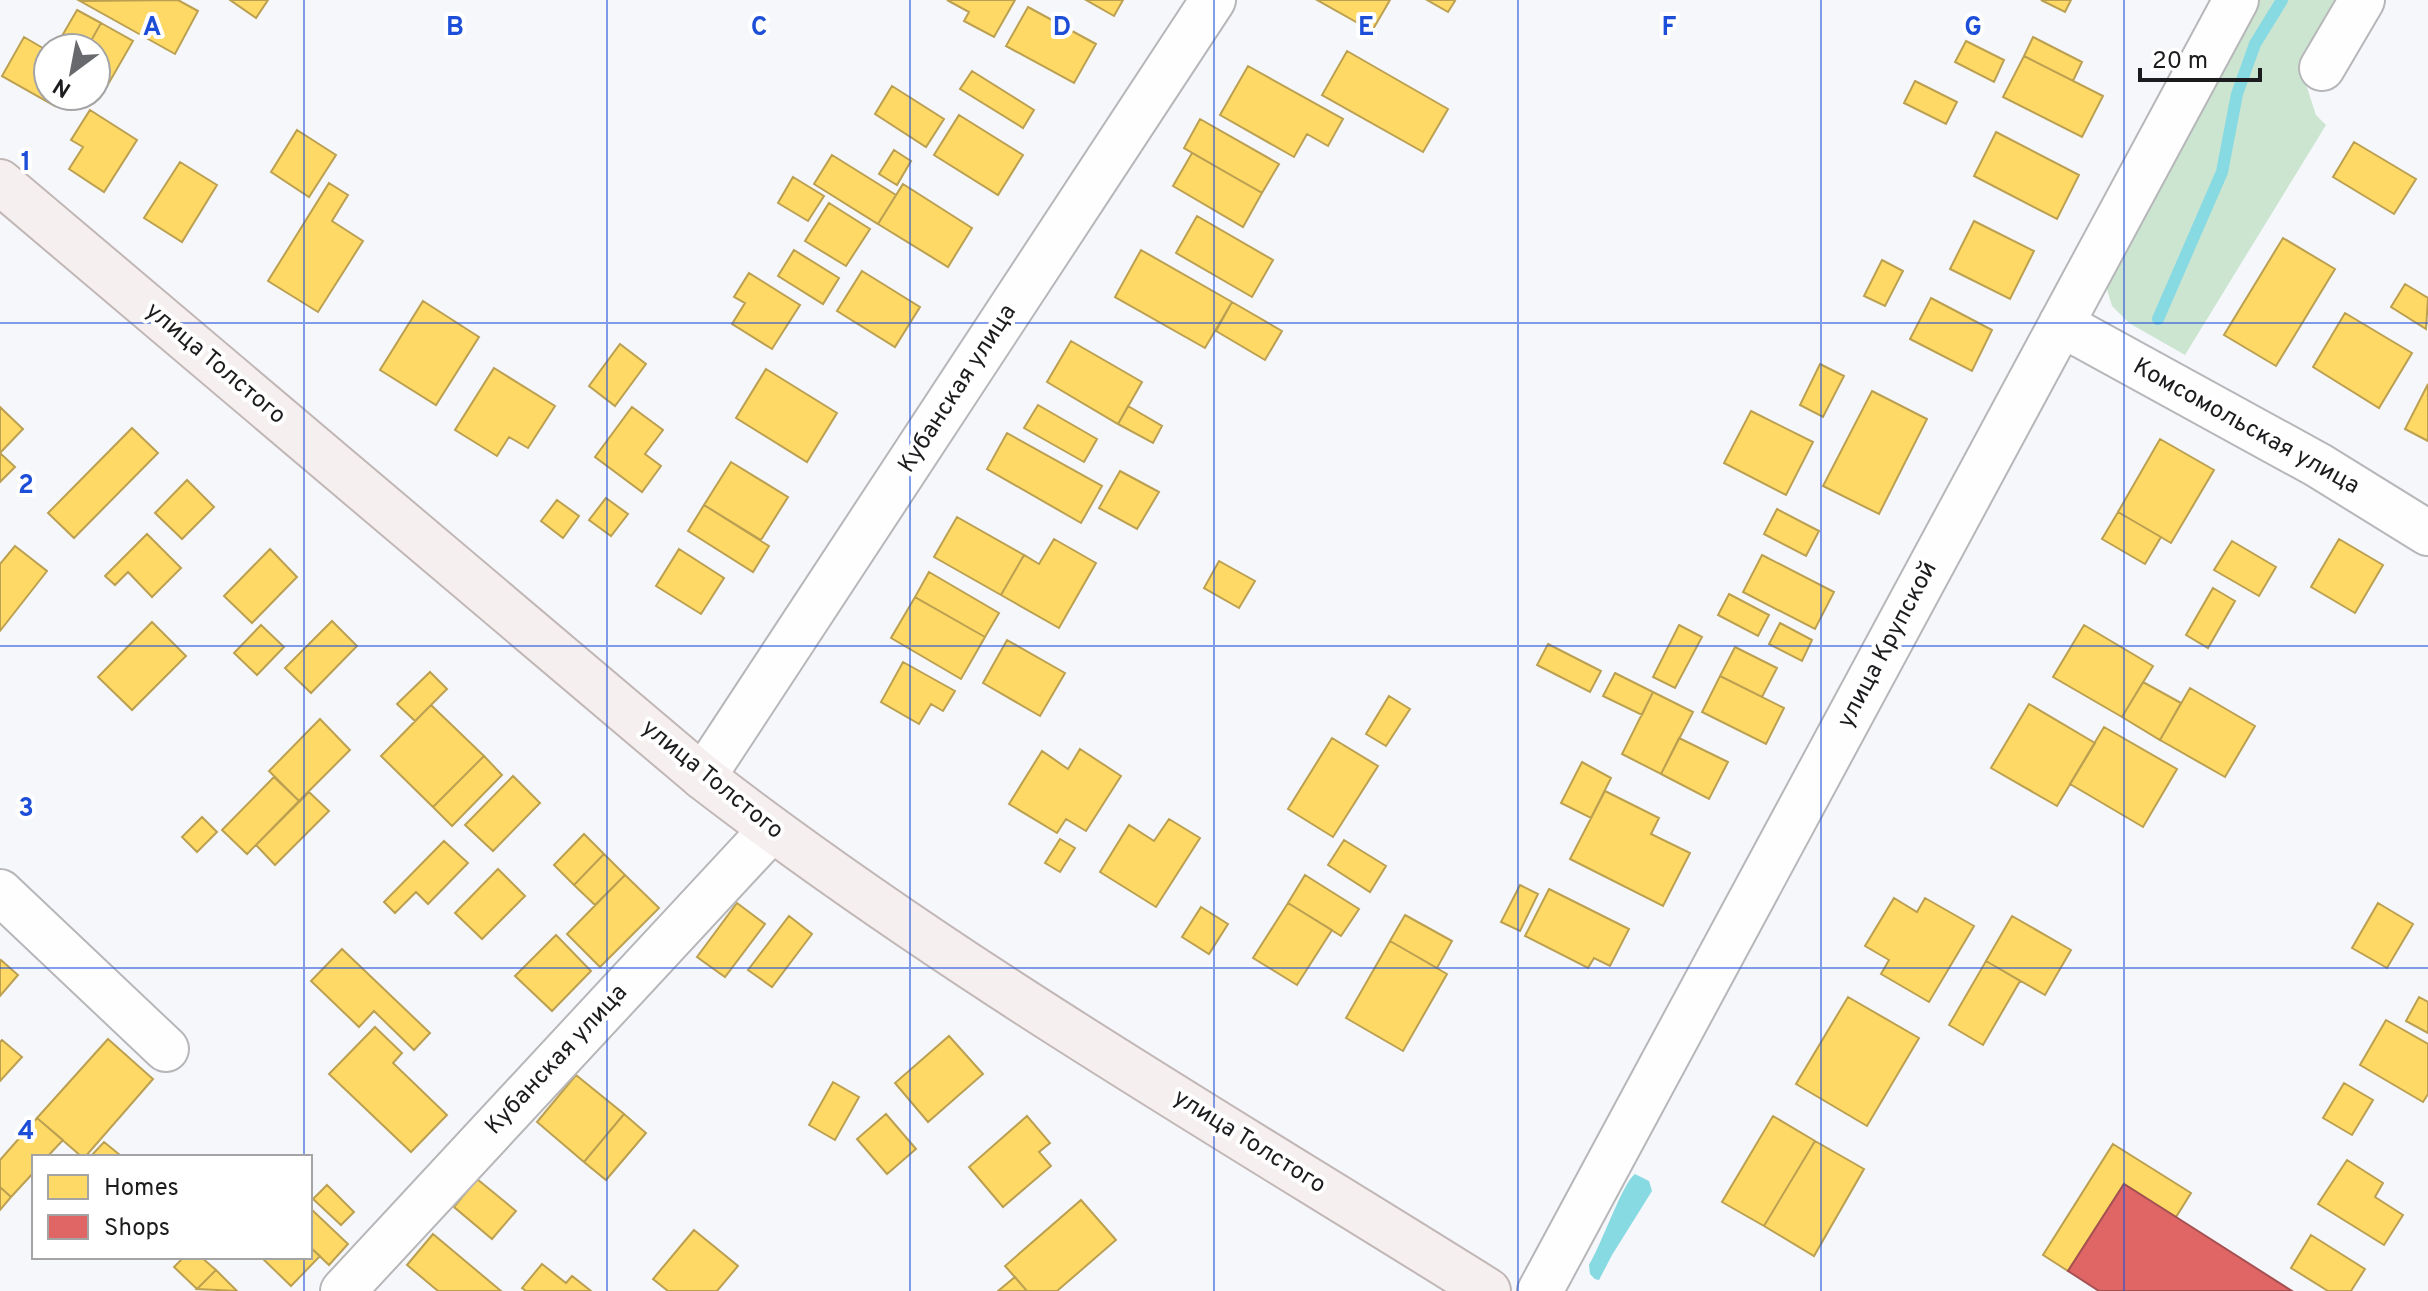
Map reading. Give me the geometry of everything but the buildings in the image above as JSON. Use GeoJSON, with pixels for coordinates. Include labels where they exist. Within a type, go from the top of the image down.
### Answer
{"type":"FeatureCollection","features":[{"type":"Feature","properties":{"kind":"main road","name":"улица Толстого"},"geometry":{"type":"LineString","coordinates":[[0,182],[703,777],[771,830],[1039,1010],[1488,1291]]}},
{"type":"Feature","properties":{"kind":"street","name":"Кубанская улица"},"geometry":{"type":"LineString","coordinates":[[703,777],[1213,0]]}},
{"type":"Feature","properties":{"kind":"street","name":"улица Крупской"},"geometry":{"type":"LineString","coordinates":[[1540,1291],[2236,0]]}},
{"type":"Feature","properties":{"kind":"street"},"geometry":{"type":"LineString","coordinates":[[2322,68],[2362,0]]}},
{"type":"Feature","properties":{"kind":"street","name":"Комсомольская улица"},"geometry":{"type":"LineString","coordinates":[[2061,324],[2318,465],[2428,533]]}},
{"type":"Feature","properties":{"kind":"street","name":"Кубанская улица"},"geometry":{"type":"LineString","coordinates":[[343,1291],[771,830]]}},
{"type":"Feature","properties":{"kind":"street"},"geometry":{"type":"LineString","coordinates":[[0,892],[166,1049]]}},
{"type":"Feature","properties":{"kind":"green space"},"geometry":{"type":"Polygon","coordinates":[[[2255,0],[2346,0],[2302,72],[2316,115],[2326,125],[2185,355],[2129,323],[2112,306],[2106,286],[2255,0]]]}},
{"type":"Feature","properties":{"kind":"water"},"geometry":{"type":"Polygon","coordinates":[[[1635,1174],[1649,1181],[1652,1191],[1599,1280],[1595,1279],[1590,1274],[1589,1265],[1624,1189],[1635,1174]]]}},
{"type":"Feature","properties":{"kind":"waterway"},"geometry":{"type":"LineString","coordinates":[[2158,319],[2222,172],[2237,94],[2255,44],[2282,0]]}}]}
